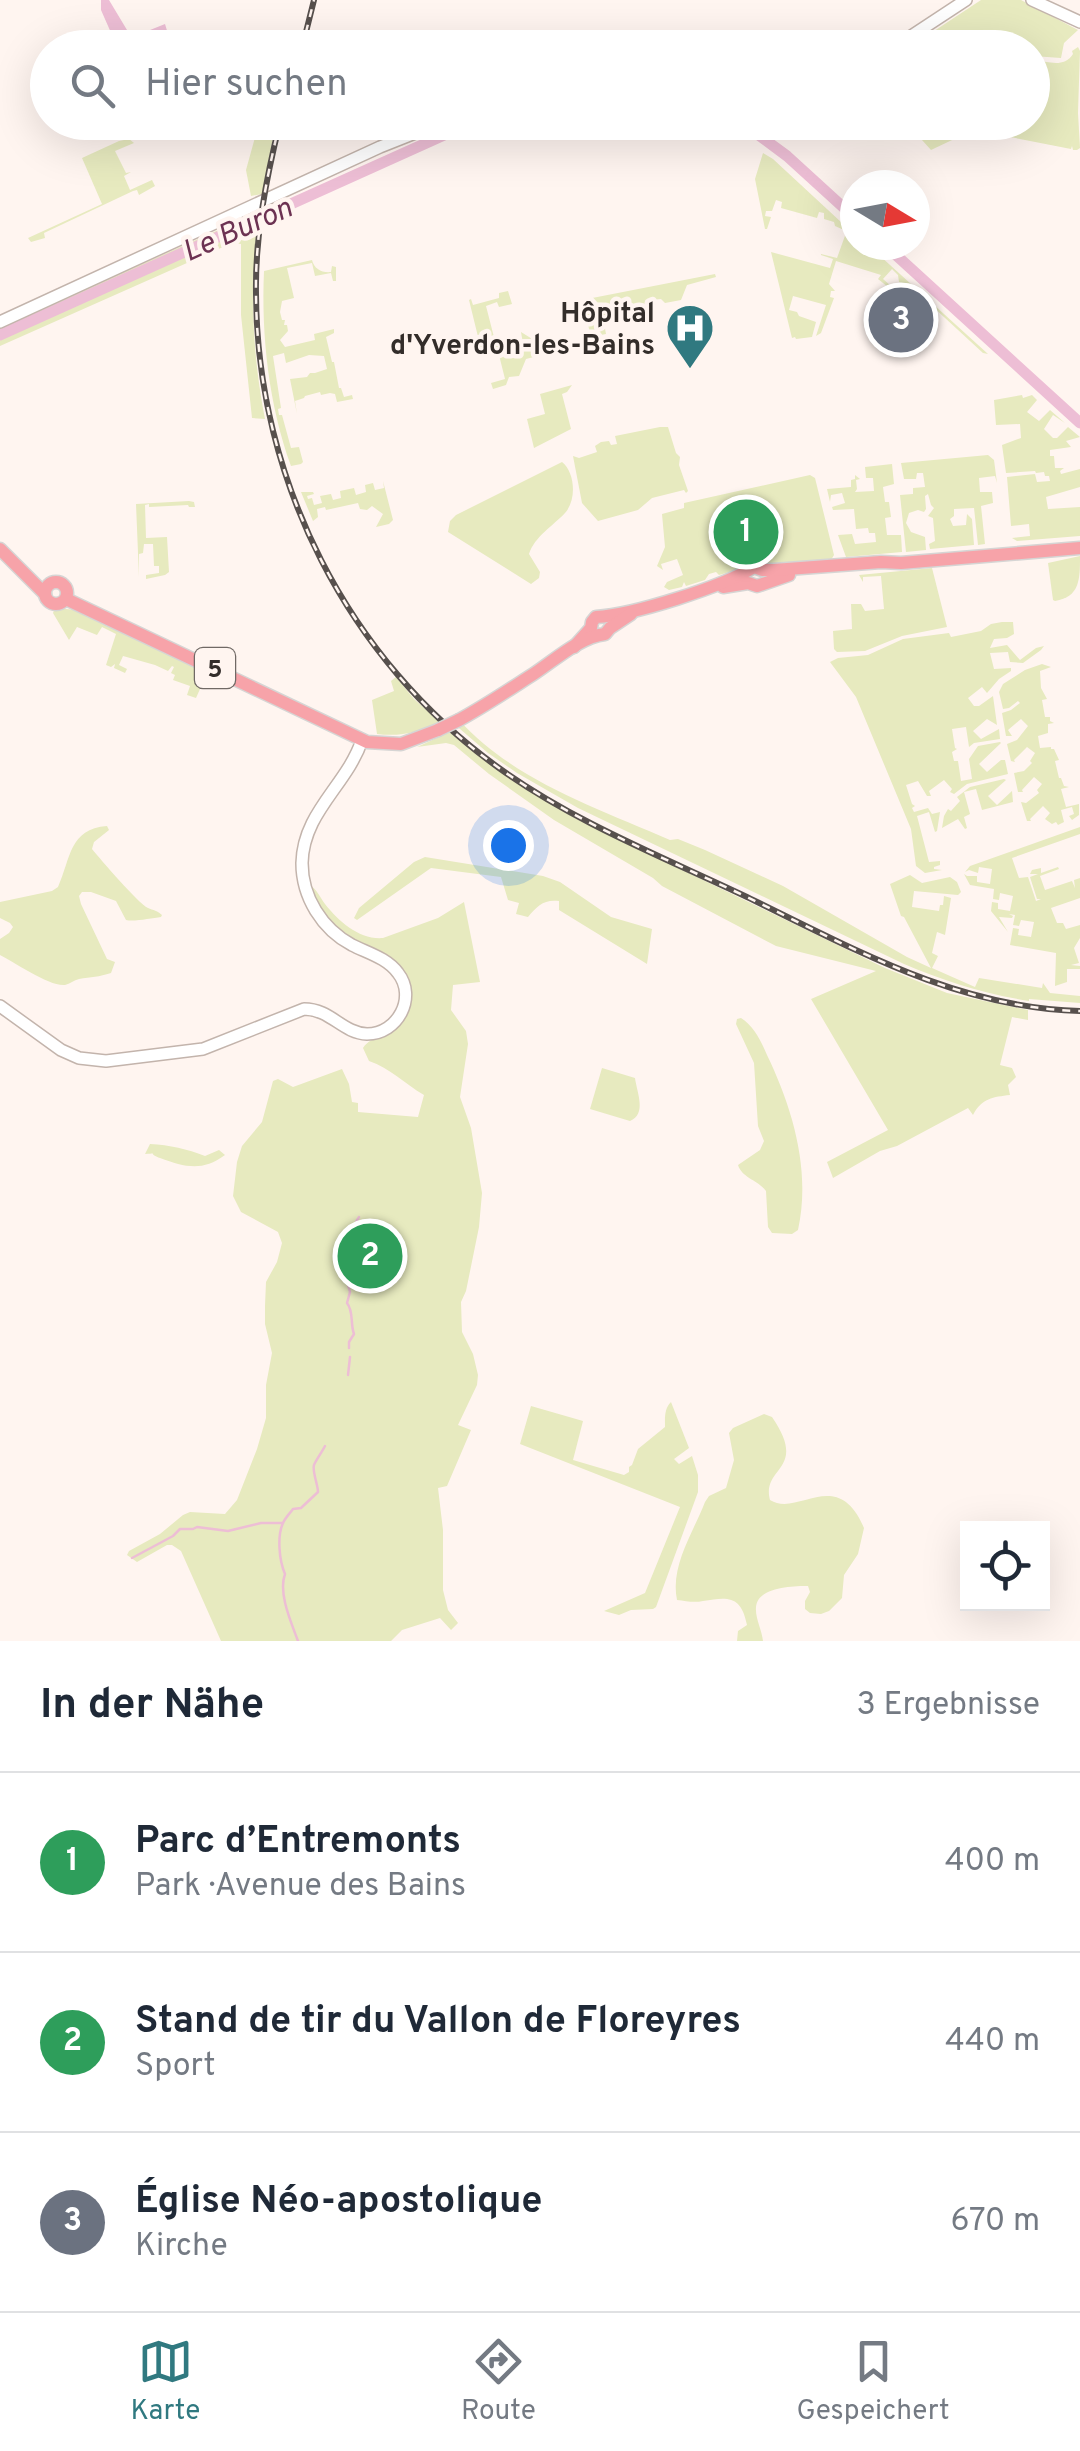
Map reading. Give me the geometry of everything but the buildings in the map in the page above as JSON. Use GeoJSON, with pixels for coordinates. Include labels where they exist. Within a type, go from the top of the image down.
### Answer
{"type":"FeatureCollection","features":[{"type":"Feature","properties":{"kind":"main road"},"geometry":{"type":"LineString","coordinates":[[921,30],[966,0]]}},
{"type":"Feature","properties":{"kind":"main road"},"geometry":{"type":"LineString","coordinates":[[1036,2],[1080,22]]}},
{"type":"Feature","properties":{"kind":"main road"},"geometry":{"type":"LineString","coordinates":[[0,322],[398,140]]}},
{"type":"Feature","properties":{"kind":"main road"},"geometry":{"type":"LineString","coordinates":[[0,1006],[61,1050],[94,1061],[203,1049],[304,1009],[320,1010],[350,1029],[368,1034],[387,1028],[399,1018],[405,1005],[406,991],[397,972],[338,936],[320,917],[307,891],[302,866],[313,819],[369,742],[402,744],[438,730],[489,703],[601,627],[638,610],[701,590],[755,577],[881,562],[1080,548]]}},
{"type":"Feature","properties":{"kind":"main road","name":"5"},"geometry":{"type":"LineString","coordinates":[[0,549],[48,588],[66,588],[66,599],[369,742]]}},
{"type":"Feature","properties":{"kind":"green space"},"geometry":{"type":"Polygon","coordinates":[[[981,0],[1021,0],[1078,30],[1064,43],[1061,58],[1050,57],[1050,30],[936,30],[981,0]]]}},
{"type":"Feature","properties":{"kind":"green space"},"geometry":{"type":"Polygon","coordinates":[[[1078,47],[1080,51],[1080,148],[1025,140],[1050,140],[1050,62],[1069,59],[1078,47]]]}},
{"type":"Feature","properties":{"kind":"green space"},"geometry":{"type":"Polygon","coordinates":[[[254,140],[273,140],[262,194],[251,196],[246,170],[254,140]]]}},
{"type":"Feature","properties":{"kind":"green space"},"geometry":{"type":"Polygon","coordinates":[[[922,140],[952,140],[931,150],[922,140]]]}},
{"type":"Feature","properties":{"kind":"green space"},"geometry":{"type":"Polygon","coordinates":[[[119,141],[134,143],[115,151],[126,173],[131,172],[124,176],[130,190],[152,180],[155,186],[139,195],[137,190],[133,191],[31,242],[28,238],[102,204],[82,158],[119,141]]]}},
{"type":"Feature","properties":{"kind":"green space"},"geometry":{"type":"Polygon","coordinates":[[[763,153],[840,221],[840,228],[824,219],[824,213],[819,212],[817,218],[781,208],[782,202],[776,200],[772,211],[766,211],[765,216],[771,217],[765,229],[755,179],[763,153]]]}},
{"type":"Feature","properties":{"kind":"green space"},"geometry":{"type":"Polygon","coordinates":[[[259,212],[253,316],[265,419],[252,418],[241,315],[241,244],[232,243],[0,346],[0,327],[259,212]]]}},
{"type":"Feature","properties":{"kind":"green space"},"geometry":{"type":"Polygon","coordinates":[[[840,250],[840,260],[885,260],[988,354],[919,294],[899,282],[892,269],[883,279],[891,286],[888,287],[878,279],[881,275],[836,261],[829,284],[835,291],[831,291],[830,297],[834,298],[821,333],[816,336],[826,305],[793,296],[789,310],[816,322],[812,337],[792,338],[771,252],[830,268],[833,259],[821,254],[837,258],[840,250]]]}},
{"type":"Feature","properties":{"kind":"green space"},"geometry":{"type":"Polygon","coordinates":[[[312,260],[322,271],[331,272],[332,266],[336,267],[336,281],[331,273],[315,276],[312,263],[287,268],[294,298],[282,301],[280,312],[288,331],[280,340],[285,347],[315,340],[314,334],[334,329],[326,337],[339,388],[344,397],[352,395],[353,399],[337,402],[335,394],[320,392],[305,396],[295,401],[297,414],[290,379],[327,369],[324,356],[309,355],[286,363],[284,353],[273,356],[279,415],[291,448],[299,447],[303,462],[291,466],[268,370],[264,271],[312,260]]]}},
{"type":"Feature","properties":{"kind":"green space"},"geometry":{"type":"Polygon","coordinates":[[[715,274],[716,277],[687,285],[681,300],[651,300],[648,308],[603,318],[606,334],[591,337],[582,300],[715,274]]]}},
{"type":"Feature","properties":{"kind":"green space"},"geometry":{"type":"Polygon","coordinates":[[[508,291],[512,304],[499,307],[497,302],[486,306],[496,345],[519,336],[521,343],[482,353],[469,300],[473,305],[499,298],[499,293],[508,291]]]}},
{"type":"Feature","properties":{"kind":"green space"},"geometry":{"type":"Polygon","coordinates":[[[521,332],[557,351],[526,359],[519,376],[509,377],[506,385],[493,389],[491,383],[505,379],[498,351],[523,344],[521,332]]]}},
{"type":"Feature","properties":{"kind":"green space"},"geometry":{"type":"Polygon","coordinates":[[[572,385],[562,394],[571,429],[534,448],[527,419],[545,414],[540,394],[572,385]]]}},
{"type":"Feature","properties":{"kind":"green space"},"geometry":{"type":"Polygon","coordinates":[[[1032,395],[1037,400],[1027,412],[1039,421],[1050,410],[1065,423],[1053,415],[1044,429],[1053,438],[1068,427],[1080,437],[1066,441],[1071,447],[1050,450],[1050,456],[1054,456],[1055,468],[1064,468],[1061,474],[1080,469],[1080,487],[1046,497],[1048,509],[1080,507],[1080,536],[1017,541],[1012,538],[1030,536],[1029,524],[1011,526],[1007,477],[1035,474],[1037,482],[1050,481],[1044,472],[1006,473],[1002,445],[1021,438],[1020,424],[996,425],[994,400],[1032,395]]]}},
{"type":"Feature","properties":{"kind":"green space"},"geometry":{"type":"Polygon","coordinates":[[[668,427],[688,491],[652,498],[638,510],[598,521],[582,503],[573,456],[597,452],[595,446],[601,442],[617,444],[615,436],[668,427]]]}},
{"type":"Feature","properties":{"kind":"green space"},"geometry":{"type":"Polygon","coordinates":[[[988,455],[994,460],[997,483],[995,476],[979,478],[980,492],[992,492],[993,503],[981,506],[985,544],[978,545],[974,508],[954,509],[950,519],[953,526],[966,525],[967,514],[972,519],[974,545],[930,549],[929,544],[935,541],[933,518],[928,516],[934,508],[928,494],[924,512],[909,513],[906,523],[911,532],[925,537],[926,550],[906,552],[900,495],[913,494],[913,488],[925,487],[923,473],[917,473],[916,479],[904,479],[901,463],[988,455]]]}},
{"type":"Feature","properties":{"kind":"green space"},"geometry":{"type":"Polygon","coordinates":[[[562,462],[572,479],[573,494],[565,513],[529,554],[540,572],[531,584],[448,532],[456,515],[562,462]]]}},
{"type":"Feature","properties":{"kind":"green space"},"geometry":{"type":"Polygon","coordinates":[[[892,464],[894,484],[883,487],[891,517],[885,518],[887,535],[901,535],[902,552],[846,557],[838,535],[852,534],[855,544],[876,542],[875,533],[869,533],[868,528],[856,529],[854,509],[833,510],[832,507],[845,503],[842,493],[831,495],[830,502],[827,489],[851,487],[855,475],[860,479],[856,480],[855,492],[874,491],[873,478],[866,478],[865,467],[892,464]]]}},
{"type":"Feature","properties":{"kind":"green space"},"geometry":{"type":"Polygon","coordinates":[[[810,475],[815,478],[834,555],[831,560],[767,565],[753,561],[727,573],[709,574],[705,580],[686,586],[684,582],[682,587],[664,587],[683,575],[677,559],[661,564],[663,570],[657,566],[665,547],[662,514],[684,508],[684,503],[810,475]]]}},
{"type":"Feature","properties":{"kind":"green space"},"geometry":{"type":"Polygon","coordinates":[[[383,481],[393,520],[376,527],[383,514],[372,506],[360,509],[358,503],[317,509],[318,517],[313,521],[301,492],[313,492],[307,496],[314,505],[322,503],[320,496],[331,494],[333,500],[341,498],[340,491],[354,488],[356,495],[366,492],[365,485],[373,483],[375,490],[384,488],[383,481]]]}},
{"type":"Feature","properties":{"kind":"green space"},"geometry":{"type":"Polygon","coordinates":[[[189,501],[195,507],[145,505],[146,538],[167,537],[169,572],[146,579],[146,575],[159,573],[159,566],[154,566],[153,544],[144,544],[143,553],[139,554],[139,577],[136,504],[189,501]]]}},
{"type":"Feature","properties":{"kind":"green space"},"geometry":{"type":"Polygon","coordinates":[[[1080,556],[1074,591],[1063,599],[1053,600],[1048,563],[1080,556]]]}},
{"type":"Feature","properties":{"kind":"green space"},"geometry":{"type":"Polygon","coordinates":[[[932,568],[947,627],[902,636],[865,651],[834,649],[833,631],[852,629],[851,604],[861,604],[865,611],[884,609],[881,576],[863,577],[863,582],[859,575],[932,568]]]}},
{"type":"Feature","properties":{"kind":"green space"},"geometry":{"type":"Polygon","coordinates":[[[55,608],[77,610],[208,671],[196,698],[187,695],[190,686],[173,680],[172,666],[168,671],[123,656],[119,665],[127,669],[125,673],[114,668],[115,664],[106,665],[116,634],[102,627],[97,635],[77,627],[69,640],[53,613],[55,608]]]}},
{"type":"Feature","properties":{"kind":"green space"},"geometry":{"type":"Polygon","coordinates":[[[1013,622],[1014,634],[994,639],[990,648],[1007,645],[1020,660],[1044,646],[1023,663],[1010,662],[1008,652],[990,653],[994,669],[1011,671],[987,693],[982,687],[968,698],[979,706],[993,696],[997,725],[987,719],[973,731],[981,739],[999,729],[1000,739],[969,747],[966,727],[952,729],[957,749],[952,752],[954,761],[958,761],[961,781],[972,779],[969,759],[978,746],[1000,742],[979,764],[987,772],[1005,760],[1008,774],[967,784],[954,794],[944,780],[929,791],[931,796],[927,796],[918,781],[906,785],[914,812],[928,808],[932,814],[940,812],[935,832],[929,812],[917,816],[929,862],[940,861],[934,869],[942,870],[925,873],[916,866],[911,829],[856,697],[830,662],[868,655],[903,639],[949,633],[951,637],[1013,622]]]}},
{"type":"Feature","properties":{"kind":"green space"},"geometry":{"type":"Polygon","coordinates":[[[1042,664],[1051,667],[1040,671],[1041,688],[1047,699],[1042,700],[1045,717],[1054,723],[1048,724],[1048,733],[1038,736],[1040,748],[1051,747],[1059,760],[1055,761],[1059,778],[1069,787],[1061,789],[1066,807],[1079,804],[1079,815],[1072,820],[1072,807],[1061,810],[1064,822],[1058,825],[1045,819],[1050,813],[1043,806],[1027,821],[1021,802],[1026,803],[1039,793],[1042,784],[1034,777],[1023,792],[1018,792],[1014,773],[1024,771],[1035,753],[1027,747],[1015,762],[1011,761],[1007,744],[1017,740],[1028,726],[1021,719],[1008,730],[1012,736],[1006,736],[1002,713],[1020,703],[1003,709],[999,692],[1003,684],[1042,664]]]}},
{"type":"Feature","properties":{"kind":"green space"},"geometry":{"type":"Polygon","coordinates":[[[396,677],[440,722],[409,733],[377,734],[372,700],[394,691],[391,681],[396,677]]]}},
{"type":"Feature","properties":{"kind":"green space"},"geometry":{"type":"Polygon","coordinates":[[[459,720],[481,742],[531,777],[585,804],[670,840],[678,839],[705,850],[783,886],[931,968],[901,916],[890,884],[910,875],[922,883],[950,877],[957,882],[961,892],[958,895],[914,891],[912,907],[939,911],[944,896],[951,898],[945,935],[937,932],[932,953],[938,956],[932,968],[975,987],[979,978],[1042,988],[1043,983],[1050,993],[1080,996],[1080,1003],[997,995],[904,964],[578,808],[488,753],[453,723],[459,720]]]}},
{"type":"Feature","properties":{"kind":"green space"},"geometry":{"type":"Polygon","coordinates":[[[450,732],[512,780],[573,817],[885,968],[947,993],[1028,1010],[1028,1020],[1012,1017],[1000,1065],[1012,1068],[1016,1077],[1008,1085],[1010,1095],[988,1099],[973,1115],[968,1108],[833,1178],[827,1162],[888,1130],[811,999],[876,971],[776,946],[662,886],[554,820],[454,745],[417,747],[450,732]]]}},
{"type":"Feature","properties":{"kind":"green space"},"geometry":{"type":"Polygon","coordinates":[[[1004,779],[988,796],[997,805],[1012,791],[1013,802],[982,810],[976,789],[964,792],[970,814],[964,817],[967,828],[958,819],[942,828],[948,809],[951,811],[960,801],[957,797],[970,787],[1004,779]]]}},
{"type":"Feature","properties":{"kind":"green space"},"geometry":{"type":"Polygon","coordinates":[[[107,826],[109,830],[94,842],[92,849],[136,898],[161,917],[126,920],[116,901],[82,892],[81,904],[107,959],[115,962],[111,973],[65,985],[42,978],[0,955],[0,939],[13,927],[0,918],[0,902],[58,887],[78,839],[95,828],[107,826]]]}},
{"type":"Feature","properties":{"kind":"green space"},"geometry":{"type":"Polygon","coordinates":[[[1080,827],[1080,834],[1012,858],[1019,878],[1028,877],[1036,901],[1041,899],[1037,899],[1030,877],[1038,874],[1030,874],[1032,870],[1041,868],[1041,873],[1058,867],[1040,876],[1045,890],[1072,881],[1075,888],[1074,880],[1080,878],[1080,898],[1051,908],[1057,923],[1063,923],[1066,929],[1080,925],[1080,938],[1074,948],[1079,963],[1071,965],[1080,969],[1067,969],[1067,982],[1055,986],[1056,953],[1010,945],[1013,928],[1019,929],[1018,935],[1031,937],[1034,922],[1021,920],[1019,926],[1013,925],[1015,915],[999,917],[1008,932],[991,911],[992,902],[998,903],[998,909],[1010,911],[1013,896],[1000,893],[999,900],[993,899],[994,889],[970,885],[964,874],[990,884],[992,869],[979,867],[978,873],[965,872],[970,866],[1080,827]]]}},
{"type":"Feature","properties":{"kind":"green space"},"geometry":{"type":"Polygon","coordinates":[[[425,857],[560,882],[611,917],[652,929],[647,964],[559,910],[559,901],[541,904],[528,917],[516,914],[519,903],[508,900],[501,877],[431,868],[357,920],[354,918],[359,908],[425,857]]]}},
{"type":"Feature","properties":{"kind":"green space"},"geometry":{"type":"Polygon","coordinates":[[[310,885],[343,923],[374,938],[438,918],[464,902],[480,982],[453,985],[451,1010],[466,1031],[468,1044],[460,1097],[471,1128],[482,1193],[479,1227],[461,1302],[462,1332],[478,1375],[458,1425],[471,1430],[447,1486],[438,1488],[443,1590],[448,1610],[458,1623],[451,1630],[440,1618],[402,1630],[391,1641],[221,1641],[181,1551],[167,1545],[137,1562],[127,1555],[190,1512],[225,1514],[237,1500],[266,1418],[266,1385],[272,1353],[265,1324],[266,1282],[282,1243],[278,1232],[241,1212],[233,1196],[242,1146],[262,1122],[273,1081],[278,1079],[293,1087],[342,1069],[352,1102],[358,1103],[358,1112],[418,1117],[424,1095],[369,1061],[363,1048],[405,1018],[411,1000],[406,976],[391,960],[335,925],[310,885]]]}},
{"type":"Feature","properties":{"kind":"green space"},"geometry":{"type":"Polygon","coordinates":[[[741,1018],[765,1050],[792,1119],[802,1185],[798,1230],[792,1234],[772,1233],[768,1227],[766,1191],[738,1165],[760,1150],[764,1141],[758,1126],[754,1063],[736,1024],[741,1018]]]}},
{"type":"Feature","properties":{"kind":"green space"},"geometry":{"type":"Polygon","coordinates":[[[602,1068],[635,1078],[640,1108],[630,1121],[590,1109],[602,1068]]]}},
{"type":"Feature","properties":{"kind":"green space"},"geometry":{"type":"Polygon","coordinates":[[[150,1144],[205,1156],[219,1150],[225,1155],[201,1166],[185,1165],[145,1154],[150,1144]]]}},
{"type":"Feature","properties":{"kind":"green space"},"geometry":{"type":"Polygon","coordinates":[[[671,1402],[689,1448],[674,1459],[679,1464],[692,1456],[698,1492],[656,1607],[619,1615],[604,1611],[645,1593],[680,1507],[520,1444],[531,1406],[583,1421],[573,1460],[624,1475],[638,1449],[665,1427],[671,1402]]]}},
{"type":"Feature","properties":{"kind":"green space"},"geometry":{"type":"Polygon","coordinates":[[[764,1414],[772,1417],[786,1448],[782,1466],[769,1489],[770,1500],[781,1504],[830,1496],[853,1509],[864,1528],[858,1554],[844,1575],[842,1598],[829,1611],[821,1614],[805,1609],[808,1586],[777,1589],[763,1595],[756,1607],[763,1641],[737,1641],[738,1631],[747,1625],[737,1603],[726,1599],[677,1600],[677,1575],[705,1502],[726,1488],[734,1460],[729,1433],[764,1414]]]}},
{"type":"Feature","properties":{"kind":"shaded area"},"geometry":{"type":"Polygon","coordinates":[[[101,0],[109,0],[127,30],[110,30],[101,0]]]}},
{"type":"Feature","properties":{"kind":"waterway","name":"Le Buron"},"geometry":{"type":"LineString","coordinates":[[0,335],[433,140]]}},
{"type":"Feature","properties":{"kind":"waterway","name":"Le Buron"},"geometry":{"type":"LineString","coordinates":[[765,140],[840,204]]}},
{"type":"Feature","properties":{"kind":"waterway","name":"Le Buron"},"geometry":{"type":"LineString","coordinates":[[901,260],[1080,423]]}},
{"type":"Feature","properties":{"kind":"waterway"},"geometry":{"type":"LineString","coordinates":[[349,1348],[354,1334],[347,1303],[348,1285],[353,1282],[351,1274],[359,1249],[354,1233],[359,1217]]}},
{"type":"Feature","properties":{"kind":"waterway"},"geometry":{"type":"LineString","coordinates":[[348,1375],[350,1357]]}},
{"type":"Feature","properties":{"kind":"waterway"},"geometry":{"type":"LineString","coordinates":[[298,1641],[284,1599],[280,1534],[293,1509],[301,1508],[318,1492],[314,1468],[325,1446]]}},
{"type":"Feature","properties":{"kind":"waterway"},"geometry":{"type":"LineString","coordinates":[[132,1558],[180,1529],[228,1531],[261,1523],[283,1523]]}},
{"type":"Feature","properties":{"kind":"railway"},"geometry":{"type":"LineString","coordinates":[[306,30],[314,0]]}},
{"type":"Feature","properties":{"kind":"railway"},"geometry":{"type":"LineString","coordinates":[[276,140],[262,208],[256,272],[261,363],[273,431],[294,497],[321,560],[356,620],[397,675],[445,724],[499,768],[620,838],[908,972],[992,999],[1080,1011]]}},
{"type":"Feature","properties":{"kind":"place","name":"Église Néo-apostolique"},"geometry":{"type":"Point","coordinates":[901,320]}},
{"type":"Feature","properties":{"kind":"place","name":"Hôpital d'Yverdon-les-Bains"},"geometry":{"type":"Point","coordinates":[690,370]}},
{"type":"Feature","properties":{"kind":"place","name":"Parc d’Entremonts"},"geometry":{"type":"Point","coordinates":[746,532]}},
{"type":"Feature","properties":{"kind":"place","name":"Stand de tir du Vallon de Floreyres"},"geometry":{"type":"Point","coordinates":[370,1256]}}]}
